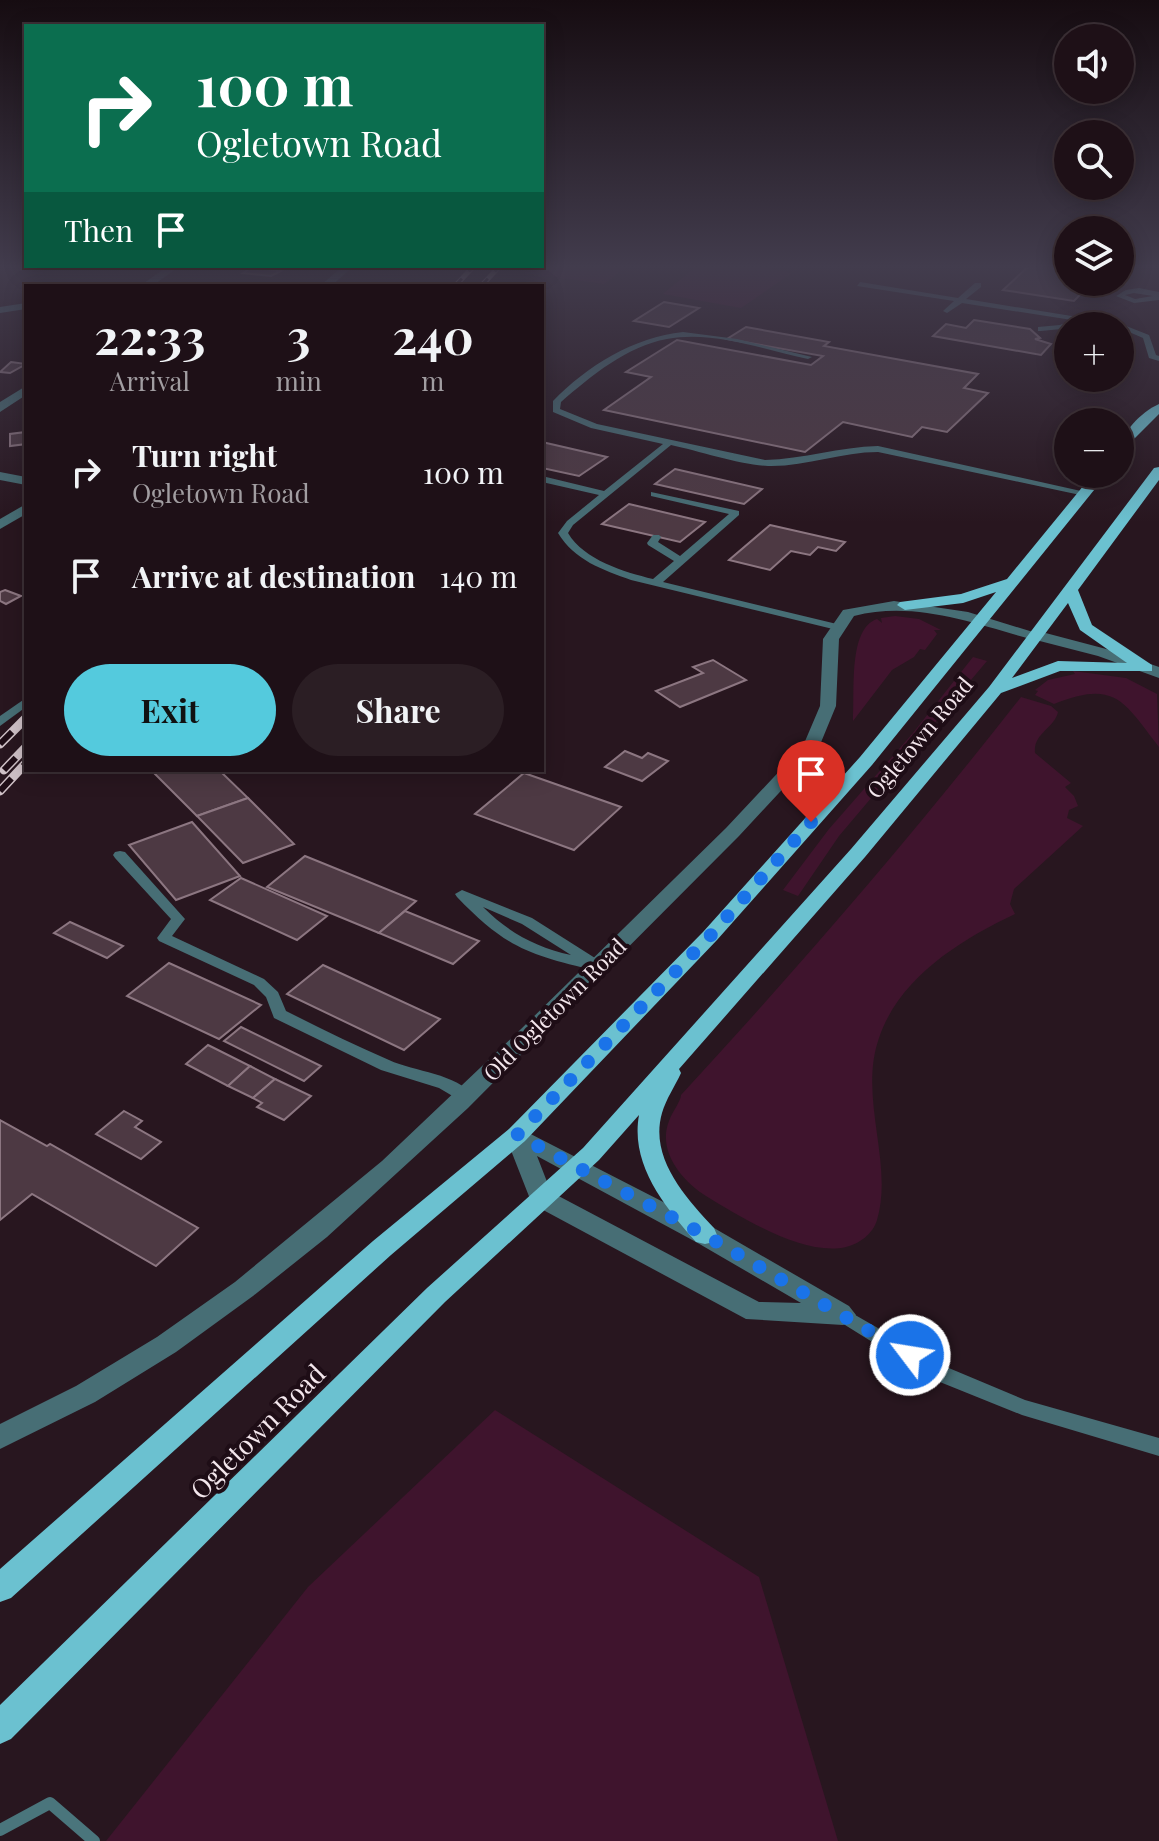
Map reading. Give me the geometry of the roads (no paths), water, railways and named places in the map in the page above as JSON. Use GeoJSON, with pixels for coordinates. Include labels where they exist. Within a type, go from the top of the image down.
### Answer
{"type":"FeatureCollection","features":[{"type":"Feature","properties":{"kind":"main road"},"geometry":{"type":"LineString","coordinates":[[1134,434],[1159,408]]}},
{"type":"Feature","properties":{"kind":"main road","name":"Ogletown Road"},"geometry":{"type":"LineString","coordinates":[[9,1720],[436,1295],[575,1167],[679,1055],[858,853],[995,690],[1159,471]]}},
{"type":"Feature","properties":{"kind":"main road","name":"Ogletown Road"},"geometry":{"type":"LineString","coordinates":[[0,1588],[382,1248],[517,1135],[710,936],[866,761],[1089,488]]}},
{"type":"Feature","properties":{"kind":"main road"},"geometry":{"type":"LineString","coordinates":[[905,605],[963,598],[1015,581]]}},
{"type":"Feature","properties":{"kind":"main road"},"geometry":{"type":"LineString","coordinates":[[1071,591],[1085,627],[1152,670]]}},
{"type":"Feature","properties":{"kind":"main road"},"geometry":{"type":"LineString","coordinates":[[995,690],[1058,666],[1152,670]]}},
{"type":"Feature","properties":{"kind":"main road"},"geometry":{"type":"LineString","coordinates":[[679,1055],[649,1119],[654,1161],[669,1196],[705,1235]]}},
{"type":"Feature","properties":{"kind":"street"},"geometry":{"type":"LineString","coordinates":[[0,408],[24,391]]}},
{"type":"Feature","properties":{"kind":"street"},"geometry":{"type":"LineString","coordinates":[[0,476],[24,481]]}},
{"type":"Feature","properties":{"kind":"street"},"geometry":{"type":"LineString","coordinates":[[0,525],[24,509]]}},
{"type":"Feature","properties":{"kind":"street"},"geometry":{"type":"LineString","coordinates":[[837,627],[848,613],[862,608],[905,605],[1038,636],[1152,670]]}},
{"type":"Feature","properties":{"kind":"street","name":"Old Ogletown Road"},"geometry":{"type":"LineString","coordinates":[[0,1437],[116,1377],[197,1325],[281,1261],[467,1097],[811,748],[828,706],[831,639],[837,627]]}},
{"type":"Feature","properties":{"kind":"street"},"geometry":{"type":"LineString","coordinates":[[517,1135],[705,1235],[843,1315]]}},
{"type":"Feature","properties":{"kind":"street"},"geometry":{"type":"LineString","coordinates":[[517,1135],[541,1198],[755,1312],[843,1315]]}},
{"type":"Feature","properties":{"kind":"lane"},"geometry":{"type":"LineString","coordinates":[[556,410],[557,401],[571,389],[627,351]]}},
{"type":"Feature","properties":{"kind":"lane"},"geometry":{"type":"LineString","coordinates":[[776,351],[808,357]]}},
{"type":"Feature","properties":{"kind":"lane"},"geometry":{"type":"LineString","coordinates":[[544,414],[556,410],[594,426],[765,463],[790,464],[861,448],[878,449],[1085,493]]}},
{"type":"Feature","properties":{"kind":"lane"},"geometry":{"type":"LineString","coordinates":[[670,442],[570,523],[563,533],[567,543],[613,571],[837,627]]}},
{"type":"Feature","properties":{"kind":"lane"},"geometry":{"type":"LineString","coordinates":[[544,479],[606,494]]}},
{"type":"Feature","properties":{"kind":"lane"},"geometry":{"type":"LineString","coordinates":[[654,494],[736,513],[655,583]]}},
{"type":"Feature","properties":{"kind":"lane"},"geometry":{"type":"LineString","coordinates":[[656,537],[652,543],[680,561]]}},
{"type":"Feature","properties":{"kind":"lane"},"geometry":{"type":"LineString","coordinates":[[0,722],[24,703]]}},
{"type":"Feature","properties":{"kind":"lane"},"geometry":{"type":"LineString","coordinates":[[120,855],[178,919],[164,938],[259,982],[273,995],[279,1014],[387,1066],[445,1084],[467,1097]]}},
{"type":"Feature","properties":{"kind":"lane"},"geometry":{"type":"LineString","coordinates":[[462,894],[527,921],[597,966],[530,950],[511,941],[462,894]]}},
{"type":"Feature","properties":{"kind":"lane"},"geometry":{"type":"LineString","coordinates":[[843,1315],[937,1372],[1022,1407],[1159,1447]]}},
{"type":"Feature","properties":{"kind":"waterway"},"geometry":{"type":"LineString","coordinates":[[0,1830],[50,1803],[94,1841]]}},
{"type":"Feature","properties":{"kind":"railway"},"geometry":{"type":"LineString","coordinates":[[0,744],[24,720]]}},
{"type":"Feature","properties":{"kind":"railway"},"geometry":{"type":"LineString","coordinates":[[4,770],[24,749]]}},
{"type":"Feature","properties":{"kind":"railway"},"geometry":{"type":"LineString","coordinates":[[0,791],[24,765]]}}]}
